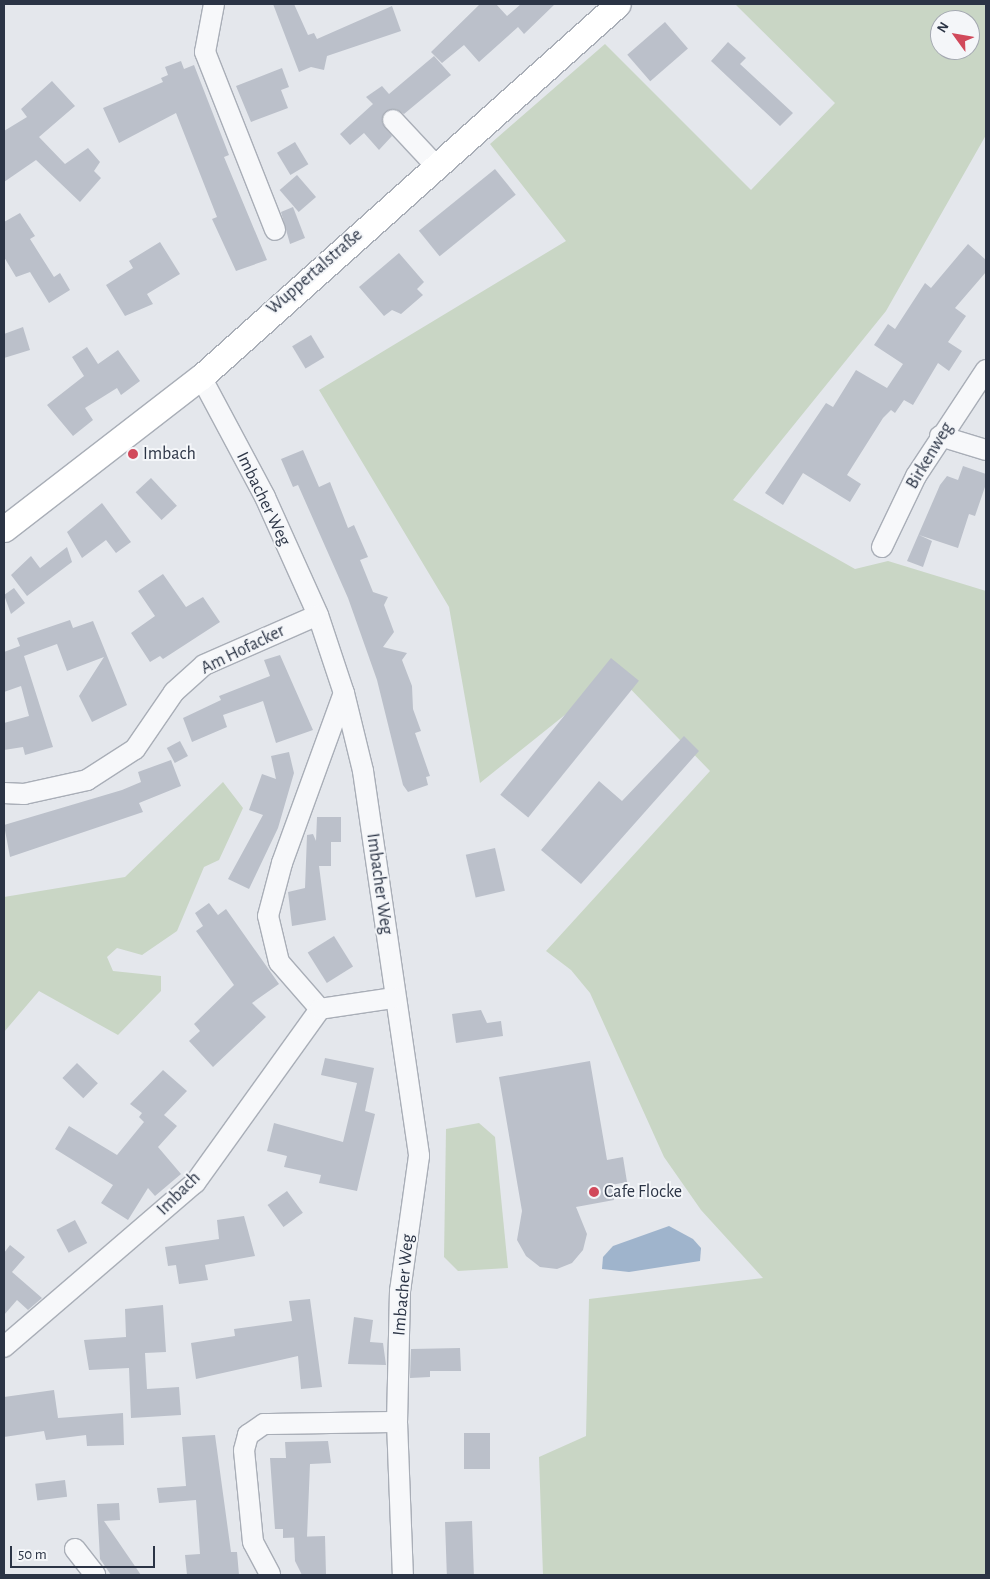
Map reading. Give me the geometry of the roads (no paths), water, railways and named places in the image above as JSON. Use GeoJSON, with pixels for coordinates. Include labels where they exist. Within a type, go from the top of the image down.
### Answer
{"type":"FeatureCollection","features":[{"type":"Feature","properties":{"kind":"main road","name":"Wuppertalstraße"},"geometry":{"type":"LineString","coordinates":[[4,529],[200,377],[618,4]]}},
{"type":"Feature","properties":{"kind":"street"},"geometry":{"type":"LineString","coordinates":[[214,4],[205,52],[276,230]]}},
{"type":"Feature","properties":{"kind":"street"},"geometry":{"type":"LineString","coordinates":[[393,120],[436,166]]}},
{"type":"Feature","properties":{"kind":"street","name":"Birkenweg"},"geometry":{"type":"LineString","coordinates":[[882,547],[940,436],[986,370]]}},
{"type":"Feature","properties":{"kind":"street","name":"Imbacher Weg"},"geometry":{"type":"LineString","coordinates":[[200,377],[265,497],[318,615],[344,693],[363,771],[394,998],[419,1156],[400,1291],[397,1422],[403,1575]]}},
{"type":"Feature","properties":{"kind":"street"},"geometry":{"type":"LineString","coordinates":[[940,436],[986,450]]}},
{"type":"Feature","properties":{"kind":"street","name":"Am Hofacker"},"geometry":{"type":"LineString","coordinates":[[4,793],[24,794],[87,780],[135,750],[174,692],[204,665],[318,615]]}},
{"type":"Feature","properties":{"kind":"street"},"geometry":{"type":"LineString","coordinates":[[344,693],[282,863],[268,916],[279,962],[320,1009],[394,998]]}},
{"type":"Feature","properties":{"kind":"street","name":"Imbach"},"geometry":{"type":"LineString","coordinates":[[4,1347],[195,1183],[320,1009]]}},
{"type":"Feature","properties":{"kind":"street"},"geometry":{"type":"LineString","coordinates":[[270,1574],[253,1542],[244,1450],[248,1435],[264,1424],[397,1422]]}},
{"type":"Feature","properties":{"kind":"street"},"geometry":{"type":"LineString","coordinates":[[75,1549],[95,1575]]}},
{"type":"Feature","properties":{"kind":"water"},"geometry":{"type":"Polygon","coordinates":[[[669,1226],[693,1239],[701,1248],[700,1261],[629,1272],[602,1269],[603,1257],[613,1246],[669,1226]]]}},
{"type":"Feature","properties":{"kind":"place","name":"Imbach"},"geometry":{"type":"Point","coordinates":[133,454]}},
{"type":"Feature","properties":{"kind":"place","name":"Cafe Flocke"},"geometry":{"type":"Point","coordinates":[594,1192]}}]}
